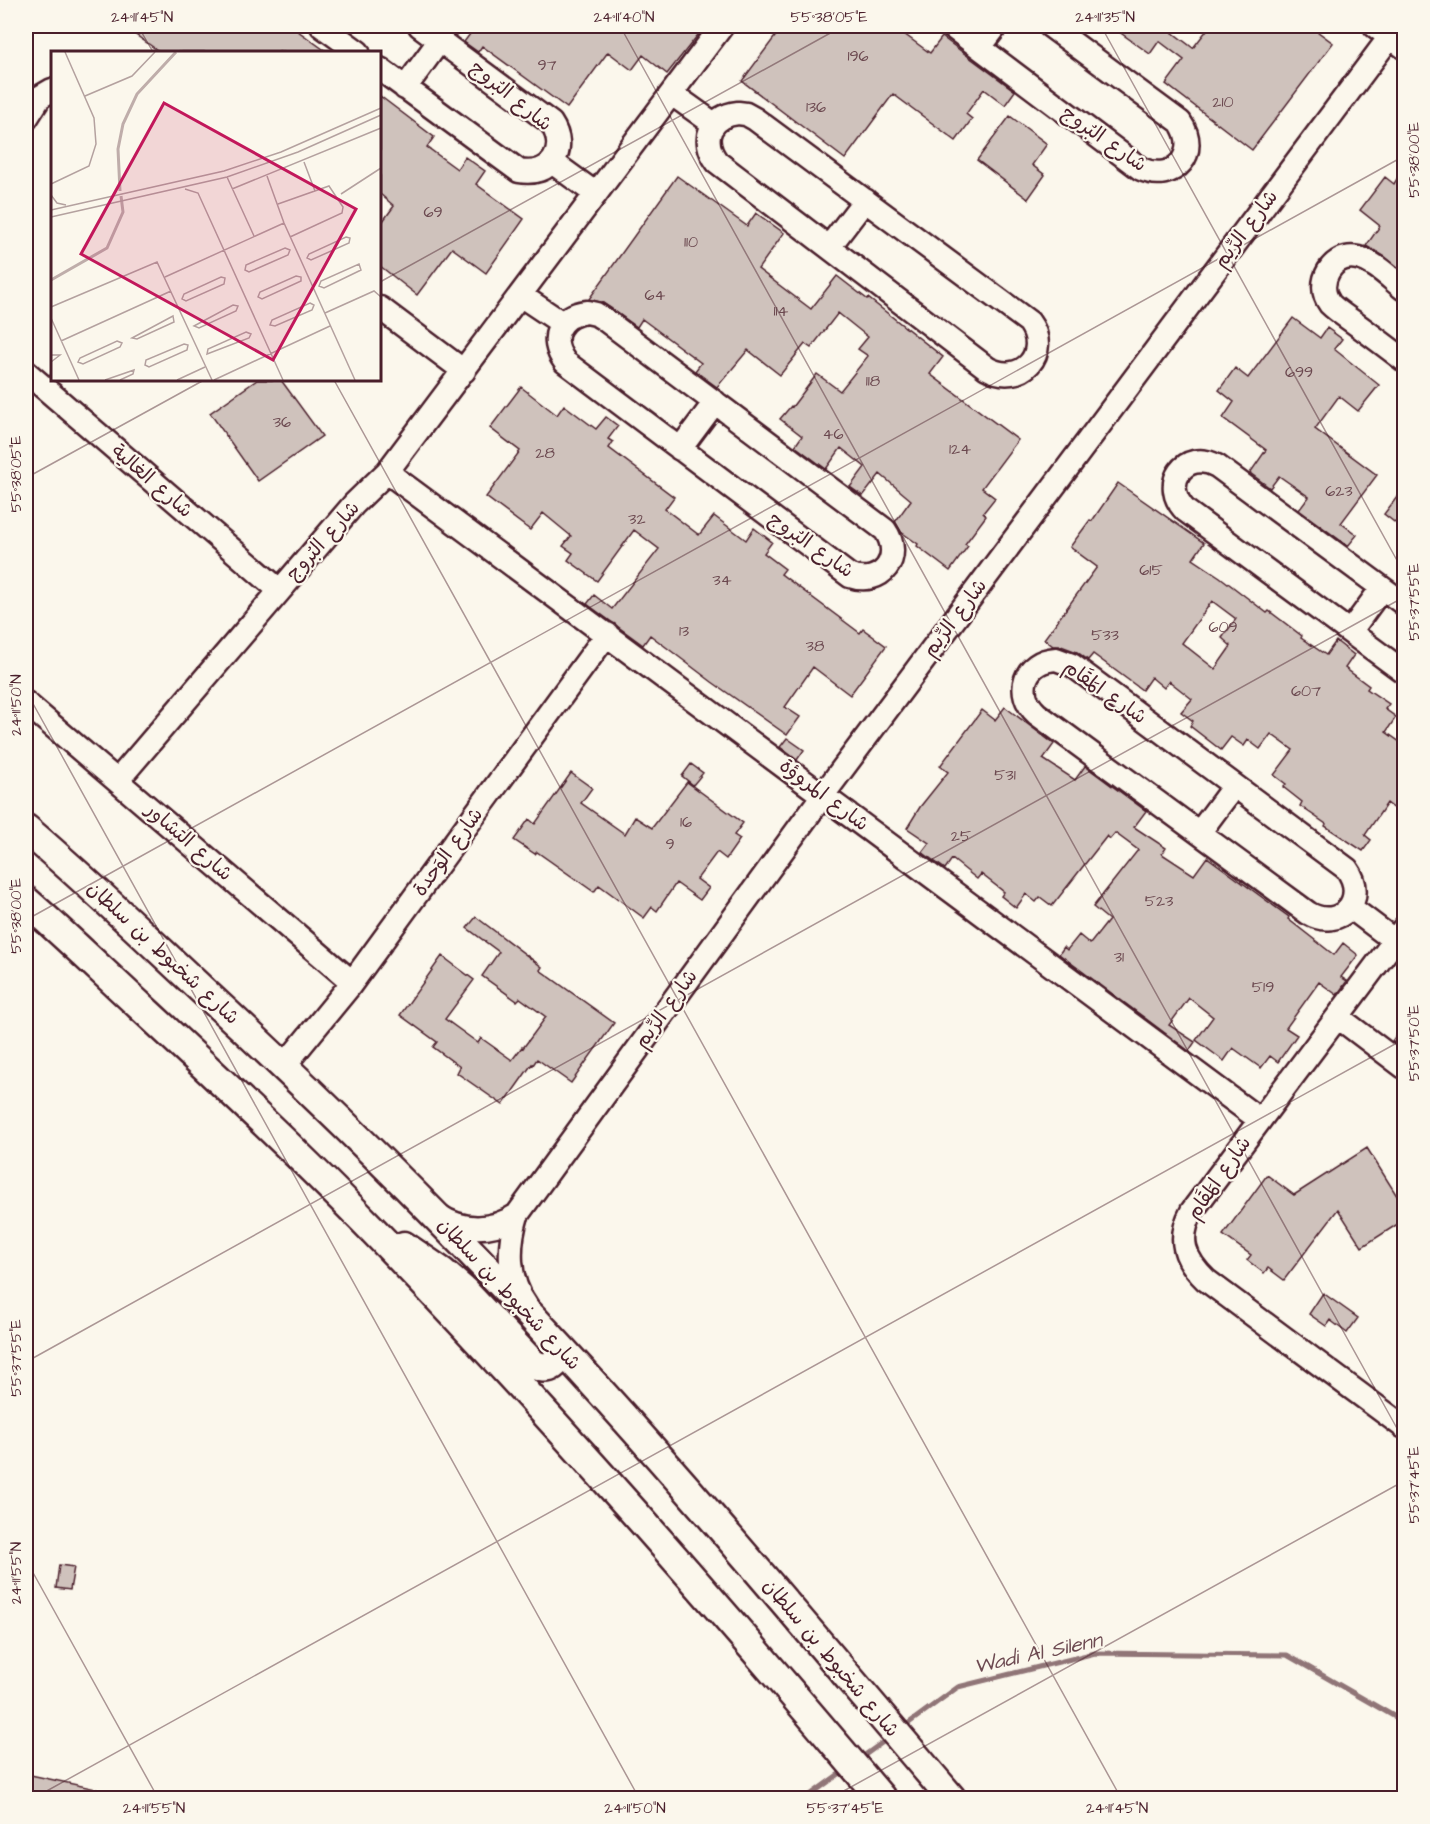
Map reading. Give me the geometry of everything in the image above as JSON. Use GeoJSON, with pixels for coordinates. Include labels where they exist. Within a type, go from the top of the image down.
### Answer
{"type":"FeatureCollection","features":[{"type":"Feature","properties":{"kind":"main road","name":"شارع شخبوط بن سلطان"},"geometry":{"type":"LineString","coordinates":[[26,829],[68,865],[284,1066],[424,1205],[551,1337],[647,1443],[951,1798]]}},
{"type":"Feature","properties":{"kind":"main road"},"geometry":{"type":"LineString","coordinates":[[26,901],[182,1045],[369,1226],[500,1364],[599,1473],[881,1798]]}},
{"type":"Feature","properties":{"kind":"main road"},"geometry":{"type":"LineString","coordinates":[[369,1226],[418,1255],[457,1285],[538,1367],[553,1366],[558,1360],[560,1353],[551,1337]]}},
{"type":"Feature","properties":{"kind":"street"},"geometry":{"type":"LineString","coordinates":[[322,26],[357,51]]}},
{"type":"Feature","properties":{"kind":"street","name":"شارع البُروج"},"geometry":{"type":"LineString","coordinates":[[381,70],[519,171],[537,172],[552,162],[559,147],[558,138],[551,123],[420,26]]}},
{"type":"Feature","properties":{"kind":"street","name":"شارع البُروج"},"geometry":{"type":"LineString","coordinates":[[117,781],[354,504],[387,472],[722,26]]}},
{"type":"Feature","properties":{"kind":"street","name":"شارع البُروج"},"geometry":{"type":"LineString","coordinates":[[951,26],[1142,169],[1156,174],[1172,170],[1178,165],[1187,152],[1188,144],[1180,122],[1050,26]]}},
{"type":"Feature","properties":{"kind":"street"},"geometry":{"type":"LineString","coordinates":[[980,47],[996,26]]}},
{"type":"Feature","properties":{"kind":"street","name":"شارع الرِّيم"},"geometry":{"type":"LineString","coordinates":[[551,1337],[522,1299],[511,1266],[510,1253],[517,1215],[823,795],[1392,34]]}},
{"type":"Feature","properties":{"kind":"street"},"geometry":{"type":"LineString","coordinates":[[405,88],[440,40]]}},
{"type":"Feature","properties":{"kind":"street"},"geometry":{"type":"LineString","coordinates":[[26,119],[40,98],[51,91]]}},
{"type":"Feature","properties":{"kind":"street"},"geometry":{"type":"LineString","coordinates":[[672,94],[714,124]]}},
{"type":"Feature","properties":{"kind":"street"},"geometry":{"type":"LineString","coordinates":[[729,114],[746,114],[1029,322],[1037,336],[1038,345],[1032,361],[1019,372],[1011,374],[995,372],[717,162],[709,147],[708,138],[714,124],[729,114]]}},
{"type":"Feature","properties":{"kind":"street","name":"شارع البُروج"},"geometry":{"type":"LineString","coordinates":[[552,162],[596,194]]}},
{"type":"Feature","properties":{"kind":"street"},"geometry":{"type":"LineString","coordinates":[[829,247],[865,200]]}},
{"type":"Feature","properties":{"kind":"street"},"geometry":{"type":"LineString","coordinates":[[1404,289],[1369,262],[1354,257],[1338,261],[1332,266],[1324,281],[1324,289],[1331,304],[1404,360]]}},
{"type":"Feature","properties":{"kind":"street"},"geometry":{"type":"LineString","coordinates":[[520,295],[562,323]]}},
{"type":"Feature","properties":{"kind":"street"},"geometry":{"type":"LineString","coordinates":[[381,309],[464,371]]}},
{"type":"Feature","properties":{"kind":"street","name":"شارع البُروج"},"geometry":{"type":"LineString","coordinates":[[578,313],[596,314],[715,402],[885,530],[892,544],[891,560],[887,567],[881,574],[866,579],[850,576],[680,449],[565,362],[557,347],[558,331],[562,323],[578,313]]}},
{"type":"Feature","properties":{"kind":"street","name":"شارع الغالية"},"geometry":{"type":"LineString","coordinates":[[28,378],[279,590]]}},
{"type":"Feature","properties":{"kind":"street"},"geometry":{"type":"LineString","coordinates":[[680,449],[715,402]]}},
{"type":"Feature","properties":{"kind":"street"},"geometry":{"type":"LineString","coordinates":[[1404,604],[1217,466],[1203,460],[1188,464],[1177,475],[1174,491],[1180,505],[1404,672]]}},
{"type":"Feature","properties":{"kind":"street","name":"شارع المروؤة"},"geometry":{"type":"LineString","coordinates":[[387,472],[1260,1120]]}},
{"type":"Feature","properties":{"kind":"street"},"geometry":{"type":"LineString","coordinates":[[1350,632],[1382,588]]}},
{"type":"Feature","properties":{"kind":"street","name":"شارع الوَحدة"},"geometry":{"type":"LineString","coordinates":[[284,1066],[352,982],[607,634]]}},
{"type":"Feature","properties":{"kind":"street","name":"شارع المَقَام"},"geometry":{"type":"LineString","coordinates":[[1047,660],[1064,661],[1072,665],[1234,786],[1347,869],[1355,884],[1356,892],[1350,907],[1343,914],[1326,920],[1316,918],[1037,714],[1026,701],[1024,684],[1027,675],[1039,663],[1047,660]]}},
{"type":"Feature","properties":{"kind":"street","name":"شارع التشاور"},"geometry":{"type":"LineString","coordinates":[[26,702],[352,982]]}},
{"type":"Feature","properties":{"kind":"street"},"geometry":{"type":"LineString","coordinates":[[1199,833],[1234,786]]}},
{"type":"Feature","properties":{"kind":"street","name":"شارع المَقَام"},"geometry":{"type":"LineString","coordinates":[[1350,907],[1400,935],[1192,1211],[1184,1228],[1183,1239],[1191,1264],[1206,1280],[1404,1428]]}},
{"type":"Feature","properties":{"kind":"street"},"geometry":{"type":"LineString","coordinates":[[1338,1017],[1404,1066]]}},
{"type":"Feature","properties":{"kind":"street"},"geometry":{"type":"LineString","coordinates":[[424,1205],[445,1220],[460,1226],[499,1225],[517,1215]]}},
{"type":"Feature","properties":{"kind":"building"},"geometry":{"type":"Polygon","coordinates":[[[123,26],[291,26],[326,51],[159,51],[123,26]]]}},
{"type":"Feature","properties":{"kind":"building"},"geometry":{"type":"Polygon","coordinates":[[[458,26],[705,26],[667,74],[643,55],[632,70],[608,52],[567,108],[482,46],[478,52],[464,42],[470,34],[458,26]]]}},
{"type":"Feature","properties":{"kind":"building"},"geometry":{"type":"Polygon","coordinates":[[[791,26],[893,26],[930,53],[942,37],[1015,91],[1005,105],[984,89],[966,114],[972,119],[956,141],[893,94],[845,159],[742,81],[780,30],[785,34],[791,26]]]}},
{"type":"Feature","properties":{"kind":"building"},"geometry":{"type":"Polygon","coordinates":[[[1111,26],[1170,26],[1168,29],[1193,48],[1210,26],[1310,26],[1333,43],[1252,150],[1166,84],[1184,60],[1159,41],[1150,54],[1111,26]]]}},
{"type":"Feature","properties":{"kind":"building"},"geometry":{"type":"Polygon","coordinates":[[[381,97],[434,137],[427,147],[457,169],[465,157],[485,171],[476,184],[524,219],[486,273],[452,248],[417,295],[381,267],[381,224],[394,206],[381,195],[381,97]]]}},
{"type":"Feature","properties":{"kind":"building"},"geometry":{"type":"Polygon","coordinates":[[[1010,116],[1047,144],[1032,165],[1045,175],[1028,199],[977,160],[1010,116]]]}},
{"type":"Feature","properties":{"kind":"building"},"geometry":{"type":"Polygon","coordinates":[[[1404,167],[1404,272],[1384,256],[1366,246],[1380,226],[1360,210],[1385,177],[1394,184],[1404,167]]]}},
{"type":"Feature","properties":{"kind":"building"},"geometry":{"type":"Polygon","coordinates":[[[677,176],[747,226],[756,213],[784,233],[758,269],[811,309],[837,276],[943,357],[930,374],[1018,440],[982,488],[995,498],[983,513],[986,516],[965,544],[968,546],[950,571],[901,532],[895,522],[911,500],[880,474],[863,496],[850,487],[865,467],[841,448],[826,469],[795,446],[802,436],[780,419],[817,374],[840,391],[868,356],[858,349],[868,337],[838,313],[811,348],[805,344],[780,375],[748,350],[717,387],[695,371],[701,363],[642,319],[637,327],[603,303],[589,299],[677,176]]]}},
{"type":"Feature","properties":{"kind":"building"},"geometry":{"type":"Polygon","coordinates":[[[1293,318],[1320,338],[1327,328],[1342,339],[1334,349],[1379,385],[1358,411],[1339,396],[1315,429],[1377,475],[1341,523],[1357,535],[1348,546],[1299,510],[1309,497],[1279,476],[1270,488],[1250,473],[1266,450],[1223,418],[1234,402],[1219,390],[1235,368],[1248,378],[1293,318]]]}},
{"type":"Feature","properties":{"kind":"building"},"geometry":{"type":"Polygon","coordinates":[[[256,381],[282,381],[322,436],[258,481],[210,413],[256,381]]]}},
{"type":"Feature","properties":{"kind":"building"},"geometry":{"type":"Polygon","coordinates":[[[521,387],[557,415],[564,405],[596,429],[606,417],[618,426],[608,439],[613,442],[609,448],[674,497],[665,509],[699,535],[714,516],[746,540],[754,528],[772,542],[764,553],[785,569],[781,574],[860,633],[863,629],[886,646],[850,695],[813,667],[785,707],[800,717],[787,735],[650,635],[643,645],[587,604],[594,595],[612,609],[659,549],[634,530],[597,581],[568,560],[573,553],[563,546],[571,536],[543,513],[530,530],[486,497],[520,451],[490,428],[521,387]]]}},
{"type":"Feature","properties":{"kind":"building"},"geometry":{"type":"Polygon","coordinates":[[[1118,483],[1204,543],[1193,559],[1267,613],[1269,611],[1302,636],[1301,638],[1326,655],[1336,641],[1354,655],[1345,668],[1369,686],[1367,689],[1389,704],[1385,709],[1396,717],[1386,732],[1404,745],[1404,816],[1387,803],[1365,835],[1371,840],[1363,851],[1300,806],[1302,802],[1283,787],[1286,784],[1274,775],[1293,750],[1271,734],[1260,749],[1248,740],[1244,746],[1231,737],[1221,750],[1190,726],[1193,721],[1181,712],[1192,699],[1169,681],[1164,688],[1151,677],[1142,690],[1093,654],[1088,660],[1077,652],[1061,646],[1053,646],[1044,639],[1097,567],[1070,547],[1090,520],[1092,521],[1118,483]],[[1212,601],[1182,643],[1215,669],[1231,646],[1222,638],[1236,619],[1212,601]]]}},
{"type":"Feature","properties":{"kind":"building"},"geometry":{"type":"Polygon","coordinates":[[[1404,488],[1404,518],[1398,525],[1384,514],[1404,488]]]}},
{"type":"Feature","properties":{"kind":"building"},"geometry":{"type":"Polygon","coordinates":[[[1005,707],[1054,744],[1043,759],[1075,780],[1085,766],[1146,811],[1134,827],[1166,848],[1162,854],[1194,875],[1207,857],[1289,917],[1288,919],[1334,955],[1343,943],[1358,955],[1341,977],[1347,981],[1337,995],[1319,982],[1286,1028],[1297,1035],[1278,1062],[1270,1056],[1261,1068],[1233,1048],[1224,1061],[1196,1040],[1213,1017],[1189,998],[1169,1025],[1195,1042],[1189,1051],[1059,954],[1064,947],[1067,950],[1079,935],[1090,944],[1109,920],[1093,907],[1138,850],[1115,833],[1110,839],[1107,836],[1052,906],[1040,897],[1036,902],[1026,894],[1016,908],[1001,896],[1004,892],[981,874],[977,879],[952,859],[945,869],[922,852],[929,843],[907,828],[920,807],[948,772],[940,766],[982,710],[995,720],[1005,707]]]}},
{"type":"Feature","properties":{"kind":"building"},"geometry":{"type":"Polygon","coordinates":[[[787,738],[804,750],[797,760],[780,747],[787,738]]]}},
{"type":"Feature","properties":{"kind":"building"},"geometry":{"type":"Polygon","coordinates":[[[691,764],[703,773],[693,785],[682,776],[691,764]]]}},
{"type":"Feature","properties":{"kind":"building"},"geometry":{"type":"Polygon","coordinates":[[[571,773],[592,788],[581,803],[625,834],[635,817],[652,828],[687,782],[743,823],[734,835],[740,839],[726,859],[717,852],[697,879],[709,888],[700,900],[676,883],[657,911],[652,907],[644,918],[599,885],[594,892],[537,852],[535,854],[514,840],[529,819],[535,824],[571,773]]]}},
{"type":"Feature","properties":{"kind":"building"},"geometry":{"type":"Polygon","coordinates":[[[476,917],[542,967],[540,970],[614,1023],[571,1083],[537,1059],[503,1105],[457,1073],[460,1067],[433,1047],[437,1042],[400,1015],[442,956],[474,980],[445,1019],[478,1043],[481,1038],[512,1060],[523,1048],[546,1017],[520,998],[517,1001],[482,976],[499,952],[467,928],[476,917]]]}},
{"type":"Feature","properties":{"kind":"building"},"geometry":{"type":"Polygon","coordinates":[[[1404,1024],[1404,1050],[1392,1041],[1404,1024]]]}},
{"type":"Feature","properties":{"kind":"building"},"geometry":{"type":"Polygon","coordinates":[[[1367,1148],[1404,1207],[1404,1220],[1362,1247],[1338,1209],[1284,1280],[1268,1268],[1264,1273],[1247,1260],[1251,1255],[1223,1235],[1267,1175],[1294,1195],[1367,1148]]]}},
{"type":"Feature","properties":{"kind":"building"},"geometry":{"type":"Polygon","coordinates":[[[1323,1293],[1358,1318],[1347,1333],[1330,1320],[1326,1326],[1309,1314],[1323,1293]]]}},
{"type":"Feature","properties":{"kind":"building"},"geometry":{"type":"Polygon","coordinates":[[[59,1565],[74,1567],[70,1590],[56,1588],[59,1565]]]}},
{"type":"Feature","properties":{"kind":"building"},"geometry":{"type":"Polygon","coordinates":[[[26,1774],[110,1792],[109,1798],[26,1798],[26,1774]]]}},
{"type":"Feature","properties":{"kind":"waterway","name":"Wadi Al Silenn"},"geometry":{"type":"LineString","coordinates":[[902,1728],[958,1687],[1095,1653],[1287,1655],[1404,1722]]}},
{"type":"Feature","properties":{"kind":"waterway","name":"Wadi Al Silenn"},"geometry":{"type":"LineString","coordinates":[[858,1760],[890,1737]]}},
{"type":"Feature","properties":{"kind":"waterway","name":"Wadi Al Silenn"},"geometry":{"type":"LineString","coordinates":[[806,1798],[846,1769]]}}]}
